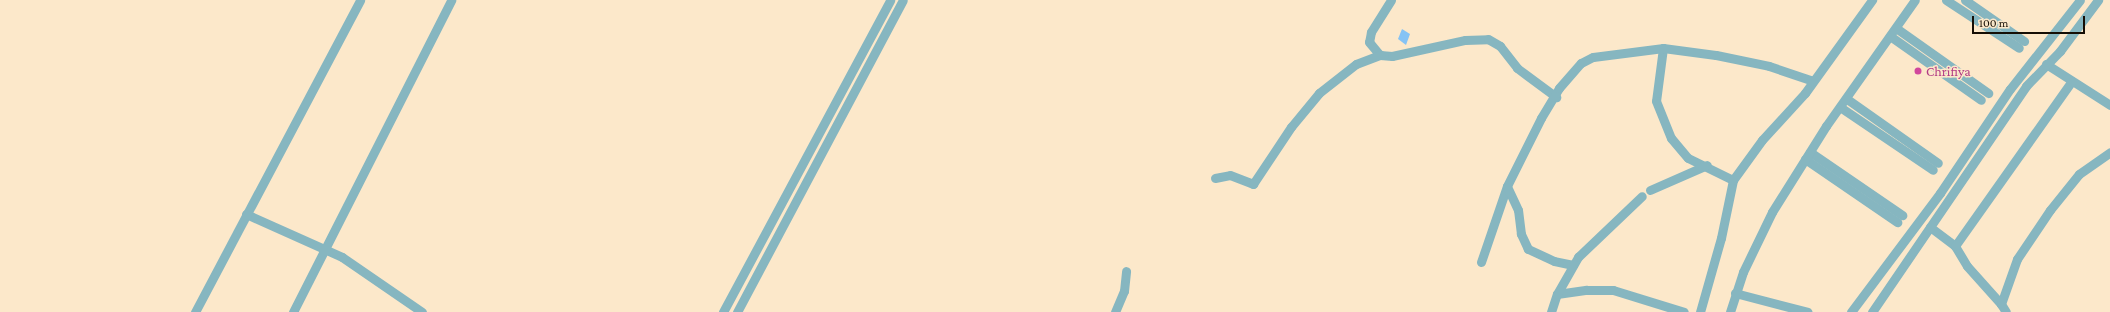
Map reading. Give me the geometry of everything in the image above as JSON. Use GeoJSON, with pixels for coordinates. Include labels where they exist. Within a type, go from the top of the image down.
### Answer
{"type":"FeatureCollection","features":[{"type":"Feature","properties":{"kind":"street"},"geometry":{"type":"LineString","coordinates":[[195,312],[360,0]]}},
{"type":"Feature","properties":{"kind":"street"},"geometry":{"type":"LineString","coordinates":[[293,312],[451,0]]}},
{"type":"Feature","properties":{"kind":"street"},"geometry":{"type":"LineString","coordinates":[[723,312],[890,0]]}},
{"type":"Feature","properties":{"kind":"street"},"geometry":{"type":"LineString","coordinates":[[737,312],[903,0]]}},
{"type":"Feature","properties":{"kind":"street"},"geometry":{"type":"LineString","coordinates":[[1380,55],[1369,42],[1371,32],[1391,0]]}},
{"type":"Feature","properties":{"kind":"street"},"geometry":{"type":"LineString","coordinates":[[1700,312],[1721,238],[1733,180],[1762,140],[1814,81],[1872,0]]}},
{"type":"Feature","properties":{"kind":"street"},"geometry":{"type":"LineString","coordinates":[[1730,312],[1735,292],[1772,212],[1840,107],[1915,0]]}},
{"type":"Feature","properties":{"kind":"street"},"geometry":{"type":"LineString","coordinates":[[1946,0],[1982,24],[2022,45],[1987,15],[1965,0]]}},
{"type":"Feature","properties":{"kind":"street"},"geometry":{"type":"LineString","coordinates":[[1852,312],[1940,194],[2010,89],[2080,0]]}},
{"type":"Feature","properties":{"kind":"street"},"geometry":{"type":"LineString","coordinates":[[1872,312],[2026,86],[2060,51],[2098,0]]}},
{"type":"Feature","properties":{"kind":"street"},"geometry":{"type":"LineString","coordinates":[[1982,24],[1987,15]]}},
{"type":"Feature","properties":{"kind":"street"},"geometry":{"type":"LineString","coordinates":[[1890,36],[1943,73],[1984,96],[1949,65],[1896,28]]}},
{"type":"Feature","properties":{"kind":"street"},"geometry":{"type":"LineString","coordinates":[[1215,178],[1230,175],[1253,184],[1291,128],[1319,93],[1356,64],[1380,55],[1392,56],[1465,40],[1488,38],[1500,46],[1517,68],[1556,96]]}},
{"type":"Feature","properties":{"kind":"street"},"geometry":{"type":"LineString","coordinates":[[1481,262],[1507,186],[1530,137],[1562,84],[1585,60],[1663,48],[1716,55],[1769,66],[1814,81]]}},
{"type":"Feature","properties":{"kind":"street"},"geometry":{"type":"LineString","coordinates":[[1663,48],[1655,92],[1659,110],[1681,153],[1733,180]]}},
{"type":"Feature","properties":{"kind":"street"},"geometry":{"type":"LineString","coordinates":[[2046,64],[2110,104]]}},
{"type":"Feature","properties":{"kind":"street"},"geometry":{"type":"LineString","coordinates":[[1943,73],[1949,65]]}},
{"type":"Feature","properties":{"kind":"street"},"geometry":{"type":"LineString","coordinates":[[1955,246],[2072,81]]}},
{"type":"Feature","properties":{"kind":"street"},"geometry":{"type":"LineString","coordinates":[[1840,107],[1897,147],[1935,166],[1902,138],[1847,99]]}},
{"type":"Feature","properties":{"kind":"street"},"geometry":{"type":"LineString","coordinates":[[1897,147],[1902,138]]}},
{"type":"Feature","properties":{"kind":"street"},"geometry":{"type":"LineString","coordinates":[[2004,308],[2017,259],[2050,210],[2079,174],[2110,152]]}},
{"type":"Feature","properties":{"kind":"street"},"geometry":{"type":"LineString","coordinates":[[1807,156],[1900,218]]}},
{"type":"Feature","properties":{"kind":"street"},"geometry":{"type":"LineString","coordinates":[[1650,190],[1706,166]]}},
{"type":"Feature","properties":{"kind":"street"},"geometry":{"type":"LineString","coordinates":[[1507,186],[1518,210],[1521,234],[1528,249],[1542,256],[1573,265]]}},
{"type":"Feature","properties":{"kind":"street"},"geometry":{"type":"LineString","coordinates":[[1551,312],[1557,294],[1573,265],[1584,250],[1642,196]]}},
{"type":"Feature","properties":{"kind":"street"},"geometry":{"type":"LineString","coordinates":[[246,214],[326,249],[360,267],[422,312]]}},
{"type":"Feature","properties":{"kind":"street"},"geometry":{"type":"LineString","coordinates":[[1930,227],[1955,246],[1971,271],[2004,308]]}},
{"type":"Feature","properties":{"kind":"street"},"geometry":{"type":"LineString","coordinates":[[1115,312],[1124,291],[1126,271]]}},
{"type":"Feature","properties":{"kind":"street"},"geometry":{"type":"LineString","coordinates":[[1557,294],[1587,290],[1613,290],[1684,312]]}},
{"type":"Feature","properties":{"kind":"street"},"geometry":{"type":"LineString","coordinates":[[1735,292],[1808,312]]}},
{"type":"Feature","properties":{"kind":"water"},"geometry":{"type":"Polygon","coordinates":[[[1402,29],[1410,34],[1406,45],[1398,39],[1402,29]]]}},
{"type":"Feature","properties":{"kind":"place","name":"Chrifiya"},"geometry":{"type":"Point","coordinates":[1918,71]}}]}
